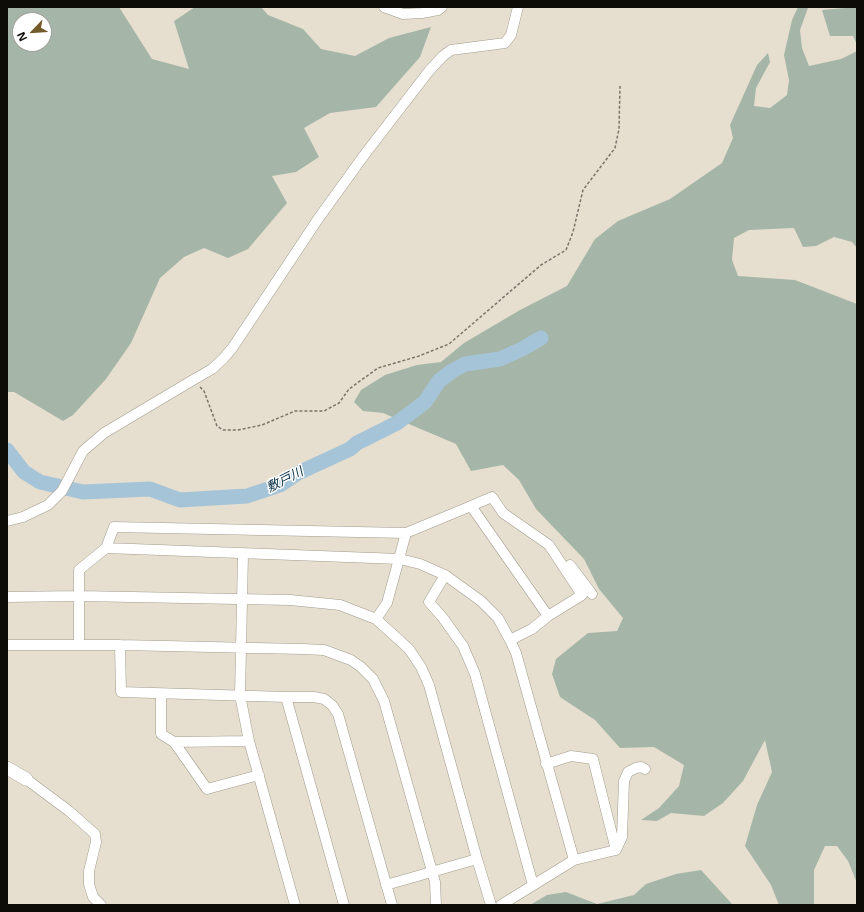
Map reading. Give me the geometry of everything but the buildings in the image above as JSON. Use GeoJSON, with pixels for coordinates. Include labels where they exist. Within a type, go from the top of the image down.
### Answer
{"type":"FeatureCollection","features":[{"type":"Feature","properties":{"kind":"street"},"geometry":{"type":"LineString","coordinates":[[384,7],[403,14],[422,13],[438,10],[442,7]]}},
{"type":"Feature","properties":{"kind":"street"},"geometry":{"type":"LineString","coordinates":[[7,521],[23,517],[48,505],[62,491],[77,461],[90,443],[212,368],[233,347],[318,219],[365,154],[443,56],[451,50],[459,48],[505,43],[511,35],[518,7]]}},
{"type":"Feature","properties":{"kind":"street"},"geometry":{"type":"LineString","coordinates":[[79,645],[79,570],[106,548],[114,526],[406,533],[492,497],[503,513],[549,545],[559,550],[592,594]]}},
{"type":"Feature","properties":{"kind":"street"},"geometry":{"type":"LineString","coordinates":[[471,506],[548,616]]}},
{"type":"Feature","properties":{"kind":"street"},"geometry":{"type":"LineString","coordinates":[[376,619],[387,603],[406,533]]}},
{"type":"Feature","properties":{"kind":"street"},"geometry":{"type":"LineString","coordinates":[[510,640],[532,629],[548,616],[582,595],[549,545]]}},
{"type":"Feature","properties":{"kind":"street"},"geometry":{"type":"LineString","coordinates":[[106,548],[400,559],[420,564],[445,575],[481,601],[498,618],[510,640],[574,860]]}},
{"type":"Feature","properties":{"kind":"street"},"geometry":{"type":"LineString","coordinates":[[243,554],[240,695],[249,740],[295,905]]}},
{"type":"Feature","properties":{"kind":"street"},"geometry":{"type":"LineString","coordinates":[[445,575],[429,602],[443,618],[463,646],[474,674],[533,885]]}},
{"type":"Feature","properties":{"kind":"street"},"geometry":{"type":"LineString","coordinates":[[7,597],[79,596],[290,600],[340,605],[376,619],[409,649],[421,667],[429,685],[477,860],[491,905]]}},
{"type":"Feature","properties":{"kind":"street"},"geometry":{"type":"LineString","coordinates":[[7,645],[120,645],[324,650],[351,660],[373,679],[384,701],[437,891],[436,905]]}},
{"type":"Feature","properties":{"kind":"street"},"geometry":{"type":"LineString","coordinates":[[120,645],[121,692],[314,697],[324,699],[332,705],[338,714],[392,905]]}},
{"type":"Feature","properties":{"kind":"street"},"geometry":{"type":"LineString","coordinates":[[161,694],[161,734],[174,742],[207,789],[259,775]]}},
{"type":"Feature","properties":{"kind":"street"},"geometry":{"type":"LineString","coordinates":[[286,697],[344,905]]}},
{"type":"Feature","properties":{"kind":"street"},"geometry":{"type":"LineString","coordinates":[[174,742],[249,740]]}},
{"type":"Feature","properties":{"kind":"street"},"geometry":{"type":"LineString","coordinates":[[546,764],[571,756],[593,759],[616,850]]}},
{"type":"Feature","properties":{"kind":"street"},"geometry":{"type":"LineString","coordinates":[[616,850],[622,837],[624,781],[628,772],[641,767],[645,769]]}},
{"type":"Feature","properties":{"kind":"street"},"geometry":{"type":"LineString","coordinates":[[7,768],[69,811],[95,834],[96,842],[89,871],[89,884],[93,897],[101,905]]}},
{"type":"Feature","properties":{"kind":"street"},"geometry":{"type":"LineString","coordinates":[[501,905],[574,860],[616,850]]}},
{"type":"Feature","properties":{"kind":"street"},"geometry":{"type":"LineString","coordinates":[[386,885],[477,860]]}},
{"type":"Feature","properties":{"kind":"path"},"geometry":{"type":"LineString","coordinates":[[194,380],[204,391],[218,426],[222,430],[238,430],[262,425],[295,411],[324,411],[339,403],[349,389],[378,368],[419,356],[449,344],[541,266],[566,250],[573,232],[583,190],[615,148],[619,129],[620,86]]}},
{"type":"Feature","properties":{"kind":"green space"},"geometry":{"type":"Polygon","coordinates":[[[7,7],[119,7],[152,59],[189,69],[174,21],[195,7],[261,7],[268,15],[303,29],[321,49],[355,56],[389,38],[431,27],[420,57],[376,107],[330,113],[304,128],[319,157],[296,172],[272,176],[287,203],[248,249],[228,258],[204,248],[184,257],[160,278],[131,343],[106,379],[73,415],[63,421],[14,392],[7,392],[7,7]]]}},
{"type":"Feature","properties":{"kind":"green space"},"geometry":{"type":"Polygon","coordinates":[[[798,7],[808,8],[800,30],[802,48],[809,66],[841,59],[857,51],[857,248],[852,242],[834,237],[816,246],[803,247],[794,228],[749,230],[734,238],[732,260],[738,276],[795,280],[857,304],[857,883],[848,861],[837,846],[825,846],[814,870],[814,905],[779,905],[771,885],[745,846],[757,805],[772,772],[765,740],[743,781],[723,803],[704,816],[671,813],[657,821],[641,820],[659,808],[679,786],[684,765],[654,747],[620,748],[595,720],[560,697],[552,674],[556,659],[588,633],[617,631],[623,618],[599,589],[584,559],[536,509],[519,480],[503,465],[471,471],[456,444],[383,413],[363,411],[354,402],[361,390],[385,375],[417,365],[441,362],[464,343],[520,310],[567,286],[595,239],[618,221],[670,199],[722,163],[733,138],[730,125],[757,65],[768,53],[770,62],[756,88],[754,106],[770,108],[787,95],[789,80],[784,55],[792,20],[798,7]]]}},
{"type":"Feature","properties":{"kind":"green space"},"geometry":{"type":"Polygon","coordinates":[[[857,7],[857,45],[853,36],[830,36],[822,10],[857,7]]]}},
{"type":"Feature","properties":{"kind":"green space"},"geometry":{"type":"Polygon","coordinates":[[[701,870],[733,905],[530,905],[547,895],[566,892],[597,904],[634,895],[646,884],[676,874],[701,870]]]}},
{"type":"Feature","properties":{"kind":"waterway","name":"敷戸川"},"geometry":{"type":"LineString","coordinates":[[7,450],[24,472],[40,482],[83,492],[150,489],[180,500],[247,496],[280,485],[298,473],[350,449],[357,443],[397,423],[425,402],[439,381],[452,371],[465,364],[500,359],[541,338]]}}]}
